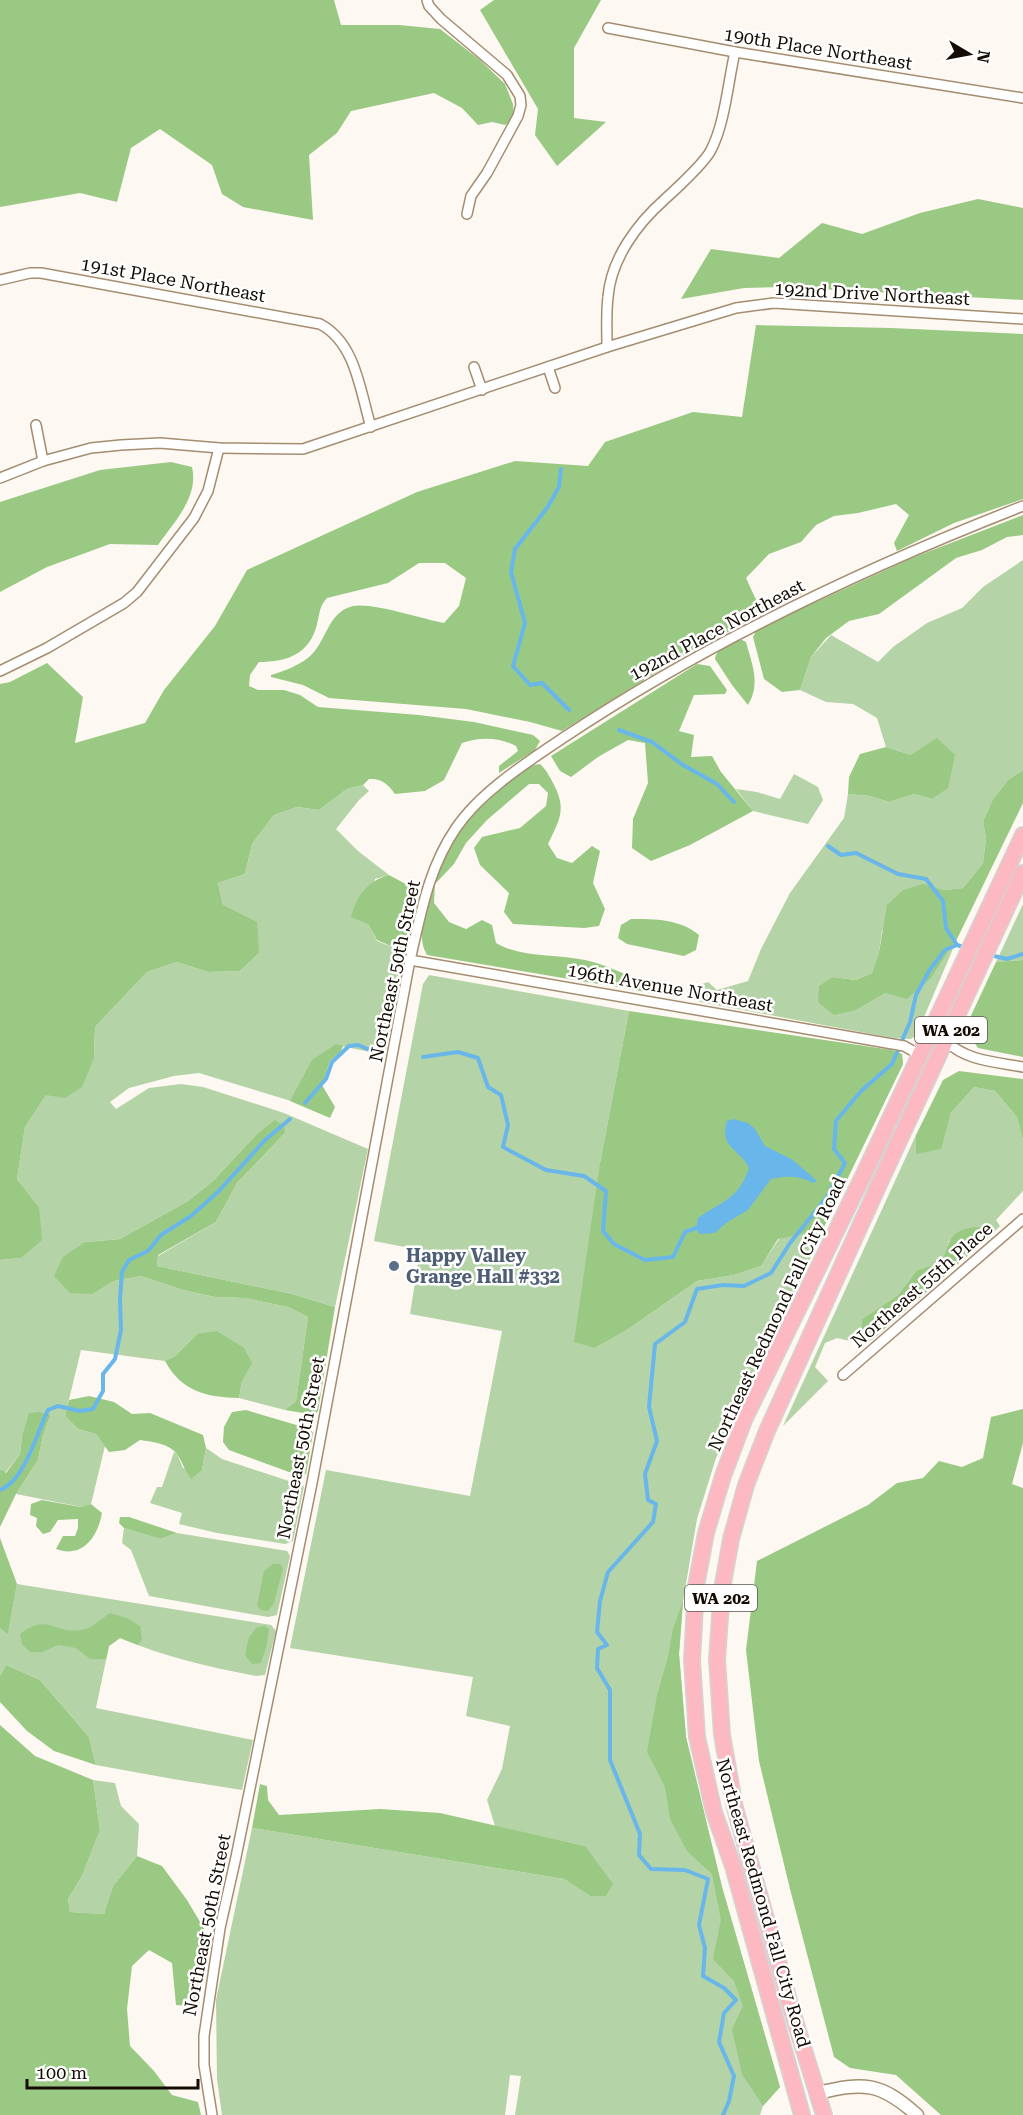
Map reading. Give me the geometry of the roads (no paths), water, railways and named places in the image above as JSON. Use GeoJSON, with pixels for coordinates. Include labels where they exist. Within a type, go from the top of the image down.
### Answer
{"type":"FeatureCollection","features":[{"type":"Feature","properties":{"kind":"main road","name":"Northeast Redmond Fall City Road"},"geometry":{"type":"LineString","coordinates":[[802,2115],[733,1866],[714,1812],[697,1737],[692,1660],[696,1586],[709,1522],[744,1420],[919,1058],[1023,835]]}},
{"type":"Feature","properties":{"kind":"main road","name":"Northeast Redmond Fall City Road"},"geometry":{"type":"LineString","coordinates":[[824,2115],[791,2008],[735,1808],[722,1735],[717,1659],[722,1589],[731,1539],[746,1485],[767,1431],[1023,873]]}},
{"type":"Feature","properties":{"kind":"main road"},"geometry":{"type":"LineString","coordinates":[[940,1012],[946,1041]]}},
{"type":"Feature","properties":{"kind":"main road"},"geometry":{"type":"LineString","coordinates":[[919,1058],[927,1082]]}},
{"type":"Feature","properties":{"kind":"main road"},"geometry":{"type":"LineString","coordinates":[[797,2098],[818,2093]]}},
{"type":"Feature","properties":{"kind":"street"},"geometry":{"type":"LineString","coordinates":[[427,0],[429,6],[441,19],[507,75],[520,96],[521,105],[518,116],[471,196],[467,214]]}},
{"type":"Feature","properties":{"kind":"street","name":"190th Place Northeast"},"geometry":{"type":"LineString","coordinates":[[608,28],[735,52],[1023,98]]}},
{"type":"Feature","properties":{"kind":"street"},"geometry":{"type":"LineString","coordinates":[[608,347],[608,295],[623,249],[647,215],[710,152],[718,130],[735,52]]}},
{"type":"Feature","properties":{"kind":"street","name":"191st Place Northeast"},"geometry":{"type":"LineString","coordinates":[[0,280],[30,273],[41,273],[320,324],[337,336],[349,352],[370,427]]}},
{"type":"Feature","properties":{"kind":"street","name":"192nd Drive Northeast"},"geometry":{"type":"LineString","coordinates":[[0,478],[43,461],[91,448],[121,445],[160,443],[219,448],[303,449],[608,347],[735,308],[774,303],[1023,319]]}},
{"type":"Feature","properties":{"kind":"street"},"geometry":{"type":"LineString","coordinates":[[474,367],[482,390]]}},
{"type":"Feature","properties":{"kind":"street"},"geometry":{"type":"LineString","coordinates":[[549,367],[555,388]]}},
{"type":"Feature","properties":{"kind":"street"},"geometry":{"type":"LineString","coordinates":[[36,426],[43,461]]}},
{"type":"Feature","properties":{"kind":"street"},"geometry":{"type":"LineString","coordinates":[[0,671],[96,620],[137,592],[194,518],[208,491],[219,448]]}},
{"type":"Feature","properties":{"kind":"street","name":"192nd Place Northeast"},"geometry":{"type":"LineString","coordinates":[[479,801],[532,758],[600,713],[728,639],[927,544],[1023,506]]}},
{"type":"Feature","properties":{"kind":"street","name":"Northeast 50th Street"},"geometry":{"type":"LineString","coordinates":[[212,2115],[204,2065],[204,2036],[218,1939],[312,1483],[410,960],[429,881],[440,855],[456,827],[479,801]]}},
{"type":"Feature","properties":{"kind":"street","name":"196th Avenue Northeast"},"geometry":{"type":"LineString","coordinates":[[410,960],[904,1046],[913,1050],[919,1058]]}},
{"type":"Feature","properties":{"kind":"street"},"geometry":{"type":"LineString","coordinates":[[946,1041],[961,1053],[972,1058],[1023,1067]]}},
{"type":"Feature","properties":{"kind":"street","name":"Northeast 55th Place"},"geometry":{"type":"LineString","coordinates":[[843,1375],[1023,1219]]}},
{"type":"Feature","properties":{"kind":"street"},"geometry":{"type":"LineString","coordinates":[[818,2093],[845,2086],[863,2085],[883,2090],[917,2115]]}},
{"type":"Feature","properties":{"kind":"water"},"geometry":{"type":"Polygon","coordinates":[[[733,1119],[748,1123],[755,1129],[765,1146],[793,1160],[817,1181],[813,1183],[792,1177],[771,1179],[748,1210],[726,1223],[715,1233],[699,1234],[696,1228],[698,1218],[735,1193],[749,1168],[731,1147],[726,1137],[727,1121],[733,1119]]]}},
{"type":"Feature","properties":{"kind":"waterway"},"geometry":{"type":"LineString","coordinates":[[561,469],[559,487],[547,508],[515,549],[511,572],[525,623],[513,666],[530,685],[542,683],[569,710]]}},
{"type":"Feature","properties":{"kind":"waterway"},"geometry":{"type":"LineString","coordinates":[[619,730],[652,742],[683,765],[717,784],[734,802]]}},
{"type":"Feature","properties":{"kind":"waterway"},"geometry":{"type":"LineString","coordinates":[[828,846],[841,855],[856,853],[898,874],[926,879],[943,901],[946,928],[957,945]]}},
{"type":"Feature","properties":{"kind":"waterway"},"geometry":{"type":"LineString","coordinates":[[723,2115],[729,2101],[734,2076],[719,2042],[724,2013],[736,2000],[724,1988],[703,1976],[705,1948],[699,1925],[708,1879],[685,1870],[651,1869],[639,1855],[640,1834],[610,1760],[610,1690],[597,1668],[598,1649],[607,1645],[597,1632],[600,1601],[608,1572],[653,1522],[656,1504],[648,1500],[645,1474],[657,1441],[649,1407],[655,1344],[685,1322],[697,1289],[723,1285],[744,1286],[771,1273],[790,1243],[827,1197],[845,1163],[834,1149],[836,1121],[861,1091],[892,1064],[910,1022],[916,995],[929,971],[945,950],[957,945],[966,948]]}},
{"type":"Feature","properties":{"kind":"waterway"},"geometry":{"type":"LineString","coordinates":[[990,955],[1007,959],[1023,954]]}},
{"type":"Feature","properties":{"kind":"waterway"},"geometry":{"type":"LineString","coordinates":[[305,1103],[326,1079],[332,1062],[349,1046],[358,1045],[370,1050],[381,1049]]}},
{"type":"Feature","properties":{"kind":"waterway"},"geometry":{"type":"LineString","coordinates":[[423,1057],[458,1052],[478,1058],[488,1087],[501,1095],[508,1125],[503,1147],[546,1170],[584,1176],[606,1191],[603,1231],[614,1244],[645,1260],[673,1257],[685,1232],[696,1228]]}},
{"type":"Feature","properties":{"kind":"waterway"},"geometry":{"type":"LineString","coordinates":[[0,1490],[9,1485],[23,1467],[48,1410],[58,1406],[80,1411],[93,1409],[103,1391],[103,1374],[115,1359],[121,1330],[122,1272],[129,1260],[148,1251],[161,1235],[191,1216],[218,1192],[265,1140],[290,1119]]}},
{"type":"Feature","properties":{"kind":"place","name":"Happy Valley Grange Hall #332"},"geometry":{"type":"Point","coordinates":[394,1266]}}]}
